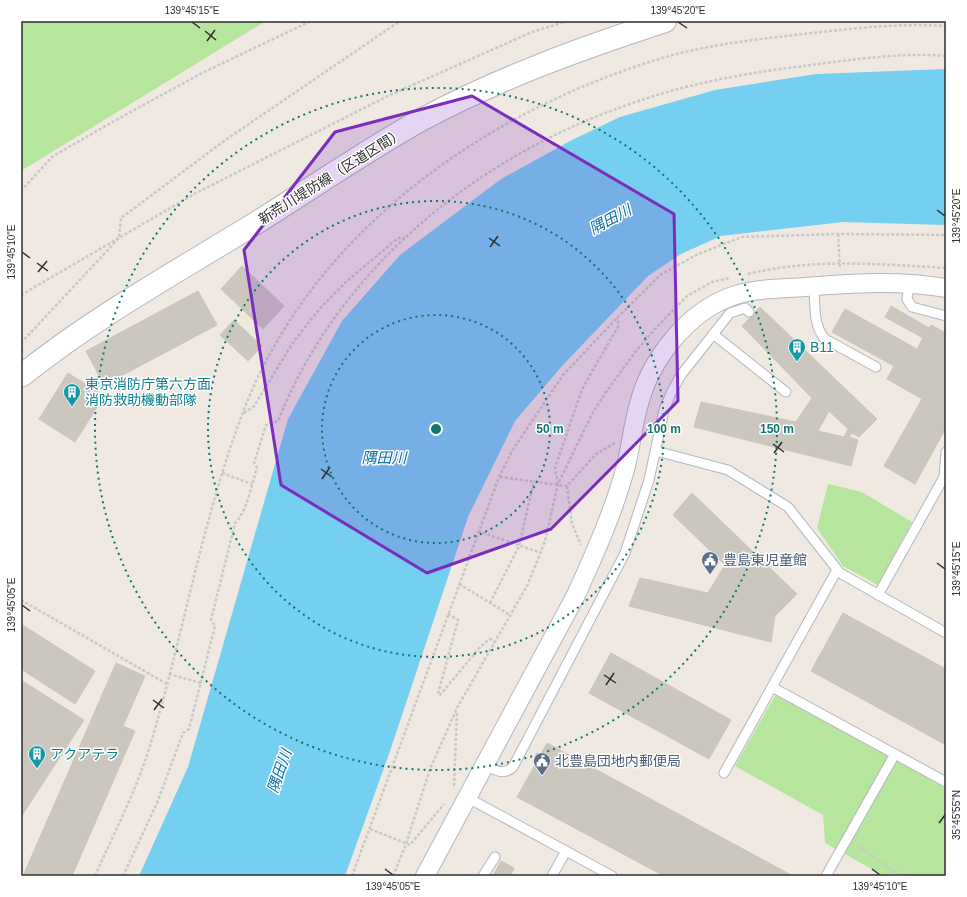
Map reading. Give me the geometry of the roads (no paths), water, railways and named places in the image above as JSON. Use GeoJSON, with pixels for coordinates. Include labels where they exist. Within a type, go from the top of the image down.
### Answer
{"type":"FeatureCollection","features":[{"type":"Feature","properties":{"kind":"street","name":"新荒川堤防線（区道区間）"},"geometry":{"type":"LineString","coordinates":[[21,376],[59,345],[103,316],[249,227],[362,155],[422,120],[551,60],[665,21]]}},
{"type":"Feature","properties":{"kind":"street"},"geometry":{"type":"LineString","coordinates":[[425,876],[576,595],[617,498],[631,442],[638,404],[651,373],[676,337],[699,315],[717,303],[731,296],[757,291],[854,283],[946,288]]}},
{"type":"Feature","properties":{"kind":"lane"},"geometry":{"type":"LineString","coordinates":[[909,285],[907,299],[912,307],[946,316]]}},
{"type":"Feature","properties":{"kind":"lane"},"geometry":{"type":"LineString","coordinates":[[814,286],[817,323],[820,334],[876,367]]}},
{"type":"Feature","properties":{"kind":"lane"},"geometry":{"type":"LineString","coordinates":[[485,765],[498,772],[504,772],[510,770],[517,760],[622,559],[638,516],[656,451],[664,410],[681,375],[730,313],[745,308],[749,312]]}},
{"type":"Feature","properties":{"kind":"lane"},"geometry":{"type":"LineString","coordinates":[[714,334],[786,392]]}},
{"type":"Feature","properties":{"kind":"lane"},"geometry":{"type":"LineString","coordinates":[[656,451],[728,470],[788,507],[840,573],[946,633]]}},
{"type":"Feature","properties":{"kind":"lane"},"geometry":{"type":"LineString","coordinates":[[878,595],[944,477],[946,452]]}},
{"type":"Feature","properties":{"kind":"lane"},"geometry":{"type":"LineString","coordinates":[[724,773],[837,570]]}},
{"type":"Feature","properties":{"kind":"lane"},"geometry":{"type":"LineString","coordinates":[[772,687],[946,782]]}},
{"type":"Feature","properties":{"kind":"lane"},"geometry":{"type":"LineString","coordinates":[[826,876],[894,754]]}},
{"type":"Feature","properties":{"kind":"lane"},"geometry":{"type":"LineString","coordinates":[[468,798],[612,876]]}},
{"type":"Feature","properties":{"kind":"lane"},"geometry":{"type":"LineString","coordinates":[[552,876],[566,850]]}},
{"type":"Feature","properties":{"kind":"lane"},"geometry":{"type":"LineString","coordinates":[[484,876],[494,857]]}},
{"type":"Feature","properties":{"kind":"water","name":"隅田川"},"geometry":{"type":"Polygon","coordinates":[[[946,69],[946,225],[843,222],[721,236],[681,254],[648,276],[562,366],[515,421],[468,517],[389,754],[345,876],[139,876],[188,767],[288,419],[342,321],[400,255],[501,179],[572,140],[620,117],[715,90],[816,74],[946,69]]]}},
{"type":"Feature","properties":{"kind":"place","name":"B11"},"geometry":{"type":"Point","coordinates":[797,362]}},
{"type":"Feature","properties":{"kind":"place","name":"東京消防庁第六方面 消防救助機動部隊"},"geometry":{"type":"Point","coordinates":[72,407]}},
{"type":"Feature","properties":{"kind":"place","name":"豊島東児童館"},"geometry":{"type":"Point","coordinates":[710,575]}},
{"type":"Feature","properties":{"kind":"place","name":"アクアテラ"},"geometry":{"type":"Point","coordinates":[37,769]}},
{"type":"Feature","properties":{"kind":"place","name":"北豊島団地内郵便局"},"geometry":{"type":"Point","coordinates":[542,776]}}]}
